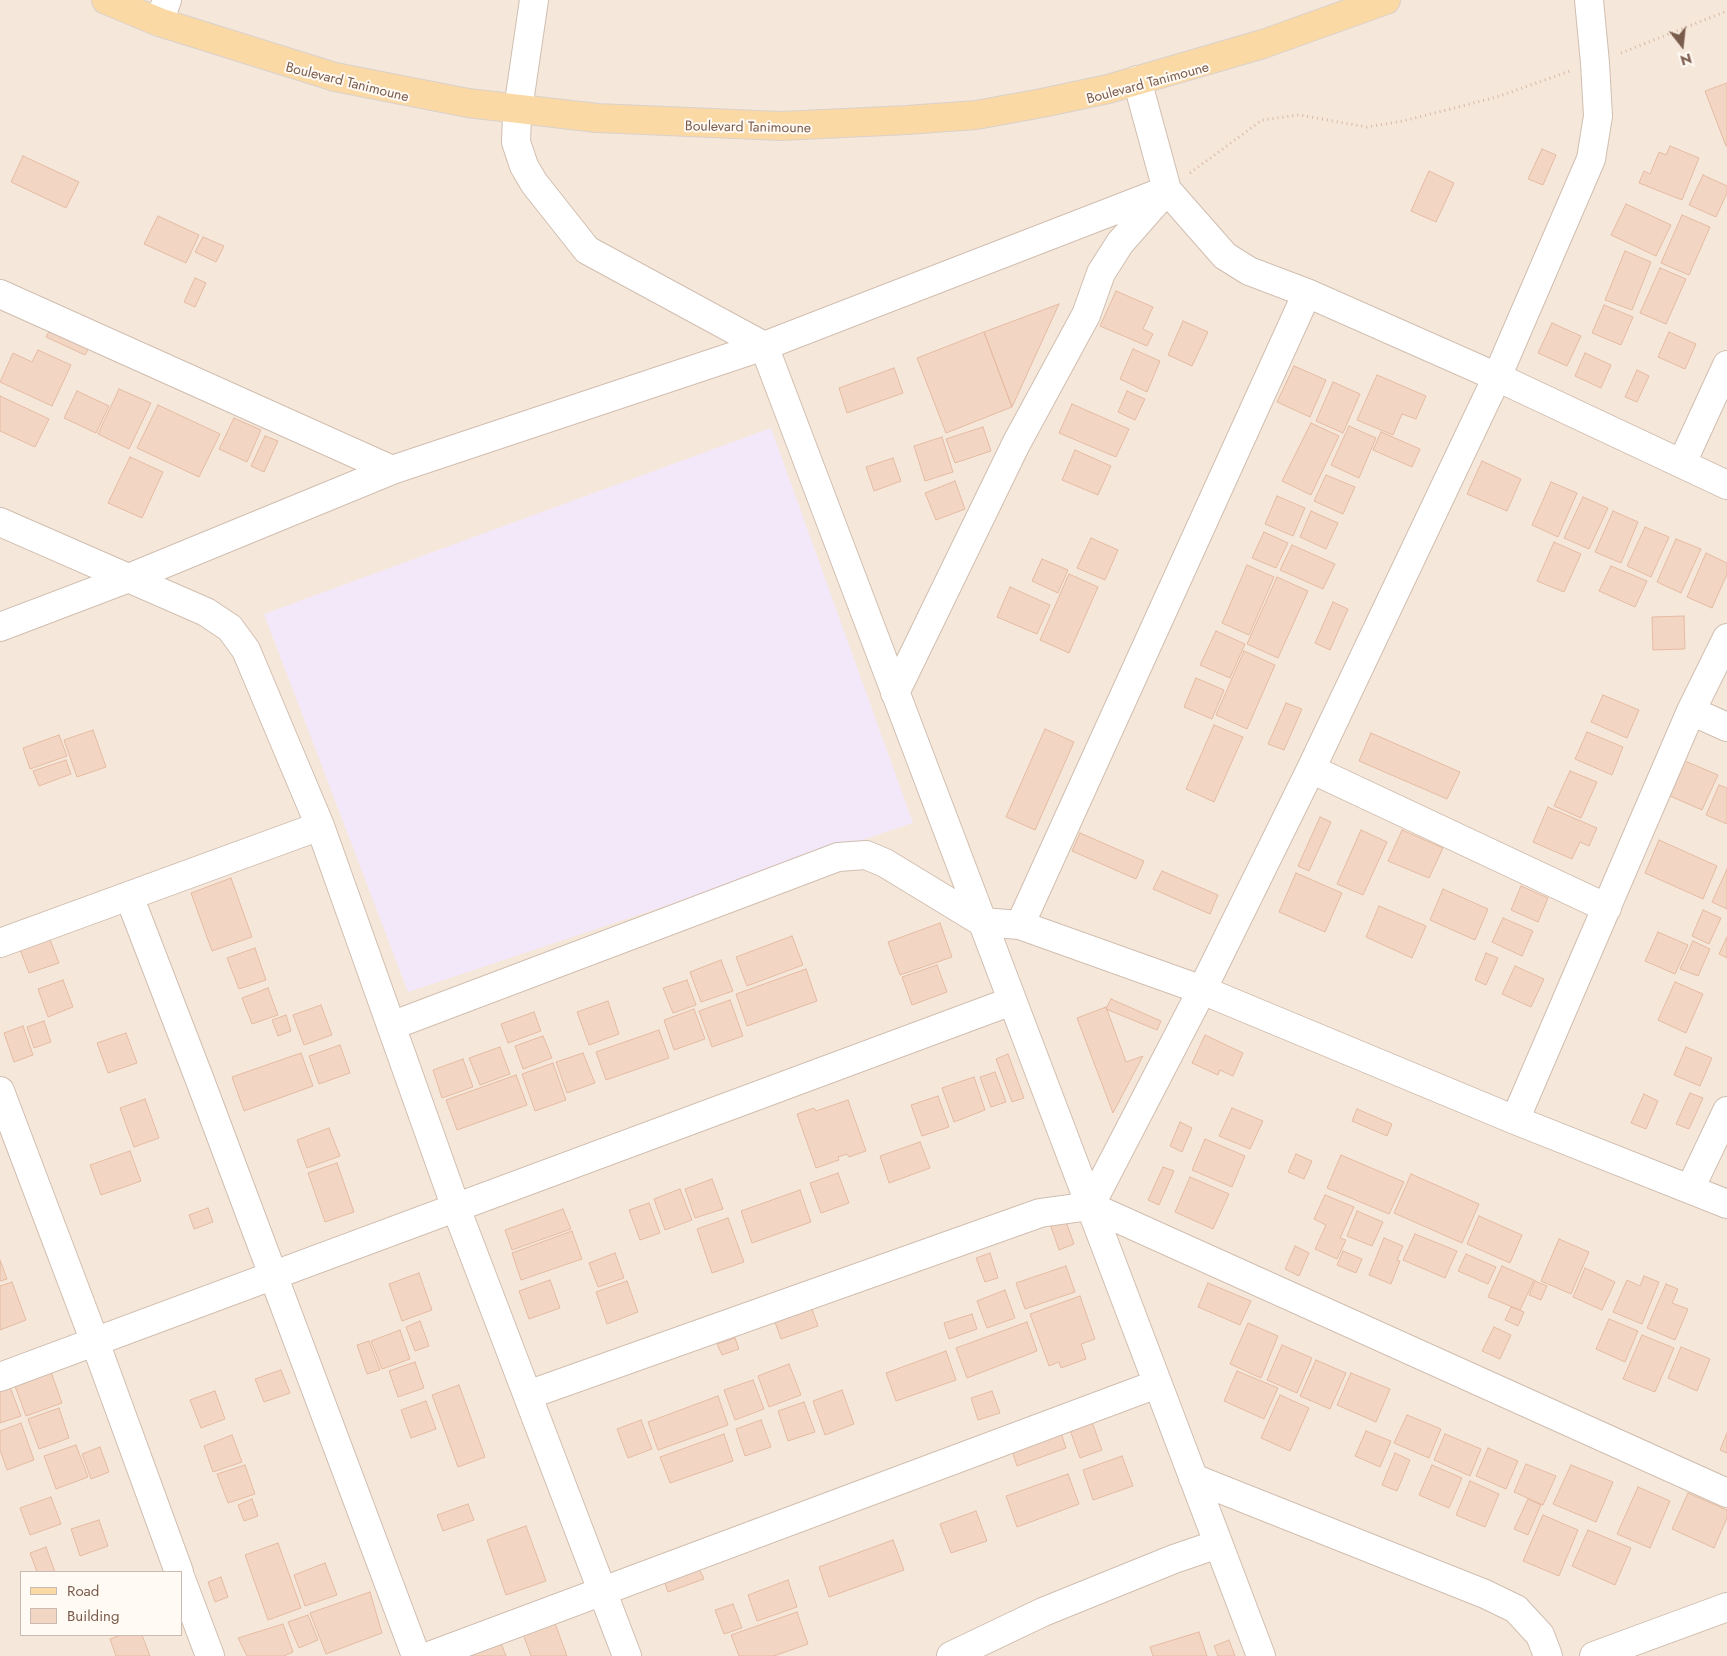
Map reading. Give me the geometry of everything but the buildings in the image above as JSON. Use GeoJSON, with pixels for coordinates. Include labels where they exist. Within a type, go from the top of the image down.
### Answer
{"type":"FeatureCollection","features":[{"type":"Feature","properties":{"kind":"main road","name":"Boulevard Tanimoune"},"geometry":{"type":"LineString","coordinates":[[106,0],[163,11],[335,77],[468,103],[597,118],[781,126],[976,115],[1051,101],[1108,89],[1263,44],[1386,0]]}},
{"type":"Feature","properties":{"kind":"street"},"geometry":{"type":"LineString","coordinates":[[534,0],[518,108],[516,142],[524,166],[534,183],[587,250],[764,346],[1261,1656]]}},
{"type":"Feature","properties":{"kind":"street"},"geometry":{"type":"LineString","coordinates":[[1090,1206],[1202,990],[1311,769],[1497,377],[1591,159],[1598,116],[1589,0]]}},
{"type":"Feature","properties":{"kind":"street"},"geometry":{"type":"LineString","coordinates":[[1136,80],[1167,190],[1225,256],[1249,270],[1307,293],[1497,377],[1727,484]]}},
{"type":"Feature","properties":{"kind":"street"},"geometry":{"type":"LineString","coordinates":[[0,628],[129,578],[392,470],[764,346],[1167,190]]}},
{"type":"Feature","properties":{"kind":"street"},"geometry":{"type":"LineString","coordinates":[[895,693],[1016,444],[1086,315],[1101,273],[1120,243],[1167,190]]}},
{"type":"Feature","properties":{"kind":"street"},"geometry":{"type":"LineString","coordinates":[[1020,925],[1307,293]]}},
{"type":"Feature","properties":{"kind":"street"},"geometry":{"type":"LineString","coordinates":[[0,294],[392,470]]}},
{"type":"Feature","properties":{"kind":"street"},"geometry":{"type":"LineString","coordinates":[[1682,464],[1727,365]]}},
{"type":"Feature","properties":{"kind":"street"},"geometry":{"type":"LineString","coordinates":[[0,522],[206,612],[230,628],[246,650],[320,826],[456,1208],[627,1656]]}},
{"type":"Feature","properties":{"kind":"street"},"geometry":{"type":"LineString","coordinates":[[1515,1120],[1692,711],[1727,638]]}},
{"type":"Feature","properties":{"kind":"street"},"geometry":{"type":"LineString","coordinates":[[1692,711],[1727,727]]}},
{"type":"Feature","properties":{"kind":"street"},"geometry":{"type":"LineString","coordinates":[[1311,769],[1607,908]]}},
{"type":"Feature","properties":{"kind":"street"},"geometry":{"type":"LineString","coordinates":[[0,943],[320,826]]}},
{"type":"Feature","properties":{"kind":"street"},"geometry":{"type":"LineString","coordinates":[[391,1026],[838,857],[866,855],[885,863],[982,922],[1020,925],[1202,990],[1515,1120],[1727,1204]]}},
{"type":"Feature","properties":{"kind":"street"},"geometry":{"type":"LineString","coordinates":[[129,896],[416,1656]]}},
{"type":"Feature","properties":{"kind":"street"},"geometry":{"type":"LineString","coordinates":[[0,1377],[1012,1001]]}},
{"type":"Feature","properties":{"kind":"street"},"geometry":{"type":"LineString","coordinates":[[0,1091],[179,1571]]}},
{"type":"Feature","properties":{"kind":"street"},"geometry":{"type":"LineString","coordinates":[[1690,1190],[1727,1111]]}},
{"type":"Feature","properties":{"kind":"street"},"geometry":{"type":"LineString","coordinates":[[528,1395],[1040,1213],[1090,1206],[1727,1493]]}},
{"type":"Feature","properties":{"kind":"street"},"geometry":{"type":"LineString","coordinates":[[428,1656],[1157,1384]]}},
{"type":"Feature","properties":{"kind":"street"},"geometry":{"type":"LineString","coordinates":[[1193,1478],[1485,1594],[1516,1609],[1540,1635],[1548,1656]]}},
{"type":"Feature","properties":{"kind":"street"},"geometry":{"type":"LineString","coordinates":[[951,1656],[1043,1612],[1174,1559],[1218,1544]]}},
{"type":"Feature","properties":{"kind":"street"},"geometry":{"type":"LineString","coordinates":[[182,1582],[210,1656]]}},
{"type":"Feature","properties":{"kind":"street"},"geometry":{"type":"LineString","coordinates":[[1594,1656],[1727,1607]]}},
{"type":"Feature","properties":{"kind":"path"},"geometry":{"type":"LineString","coordinates":[[1167,190],[1262,120],[1299,115],[1367,127],[1403,121],[1497,96],[1595,62],[1727,11]]}},
{"type":"Feature","properties":{"kind":"shaded area"},"geometry":{"type":"Polygon","coordinates":[[[0,0],[1727,0],[1727,1656],[0,1656],[0,0]]]}},
{"type":"Feature","properties":{"kind":"shaded area"},"geometry":{"type":"Polygon","coordinates":[[[771,428],[913,823],[408,992],[264,614],[771,428]]]}}]}
